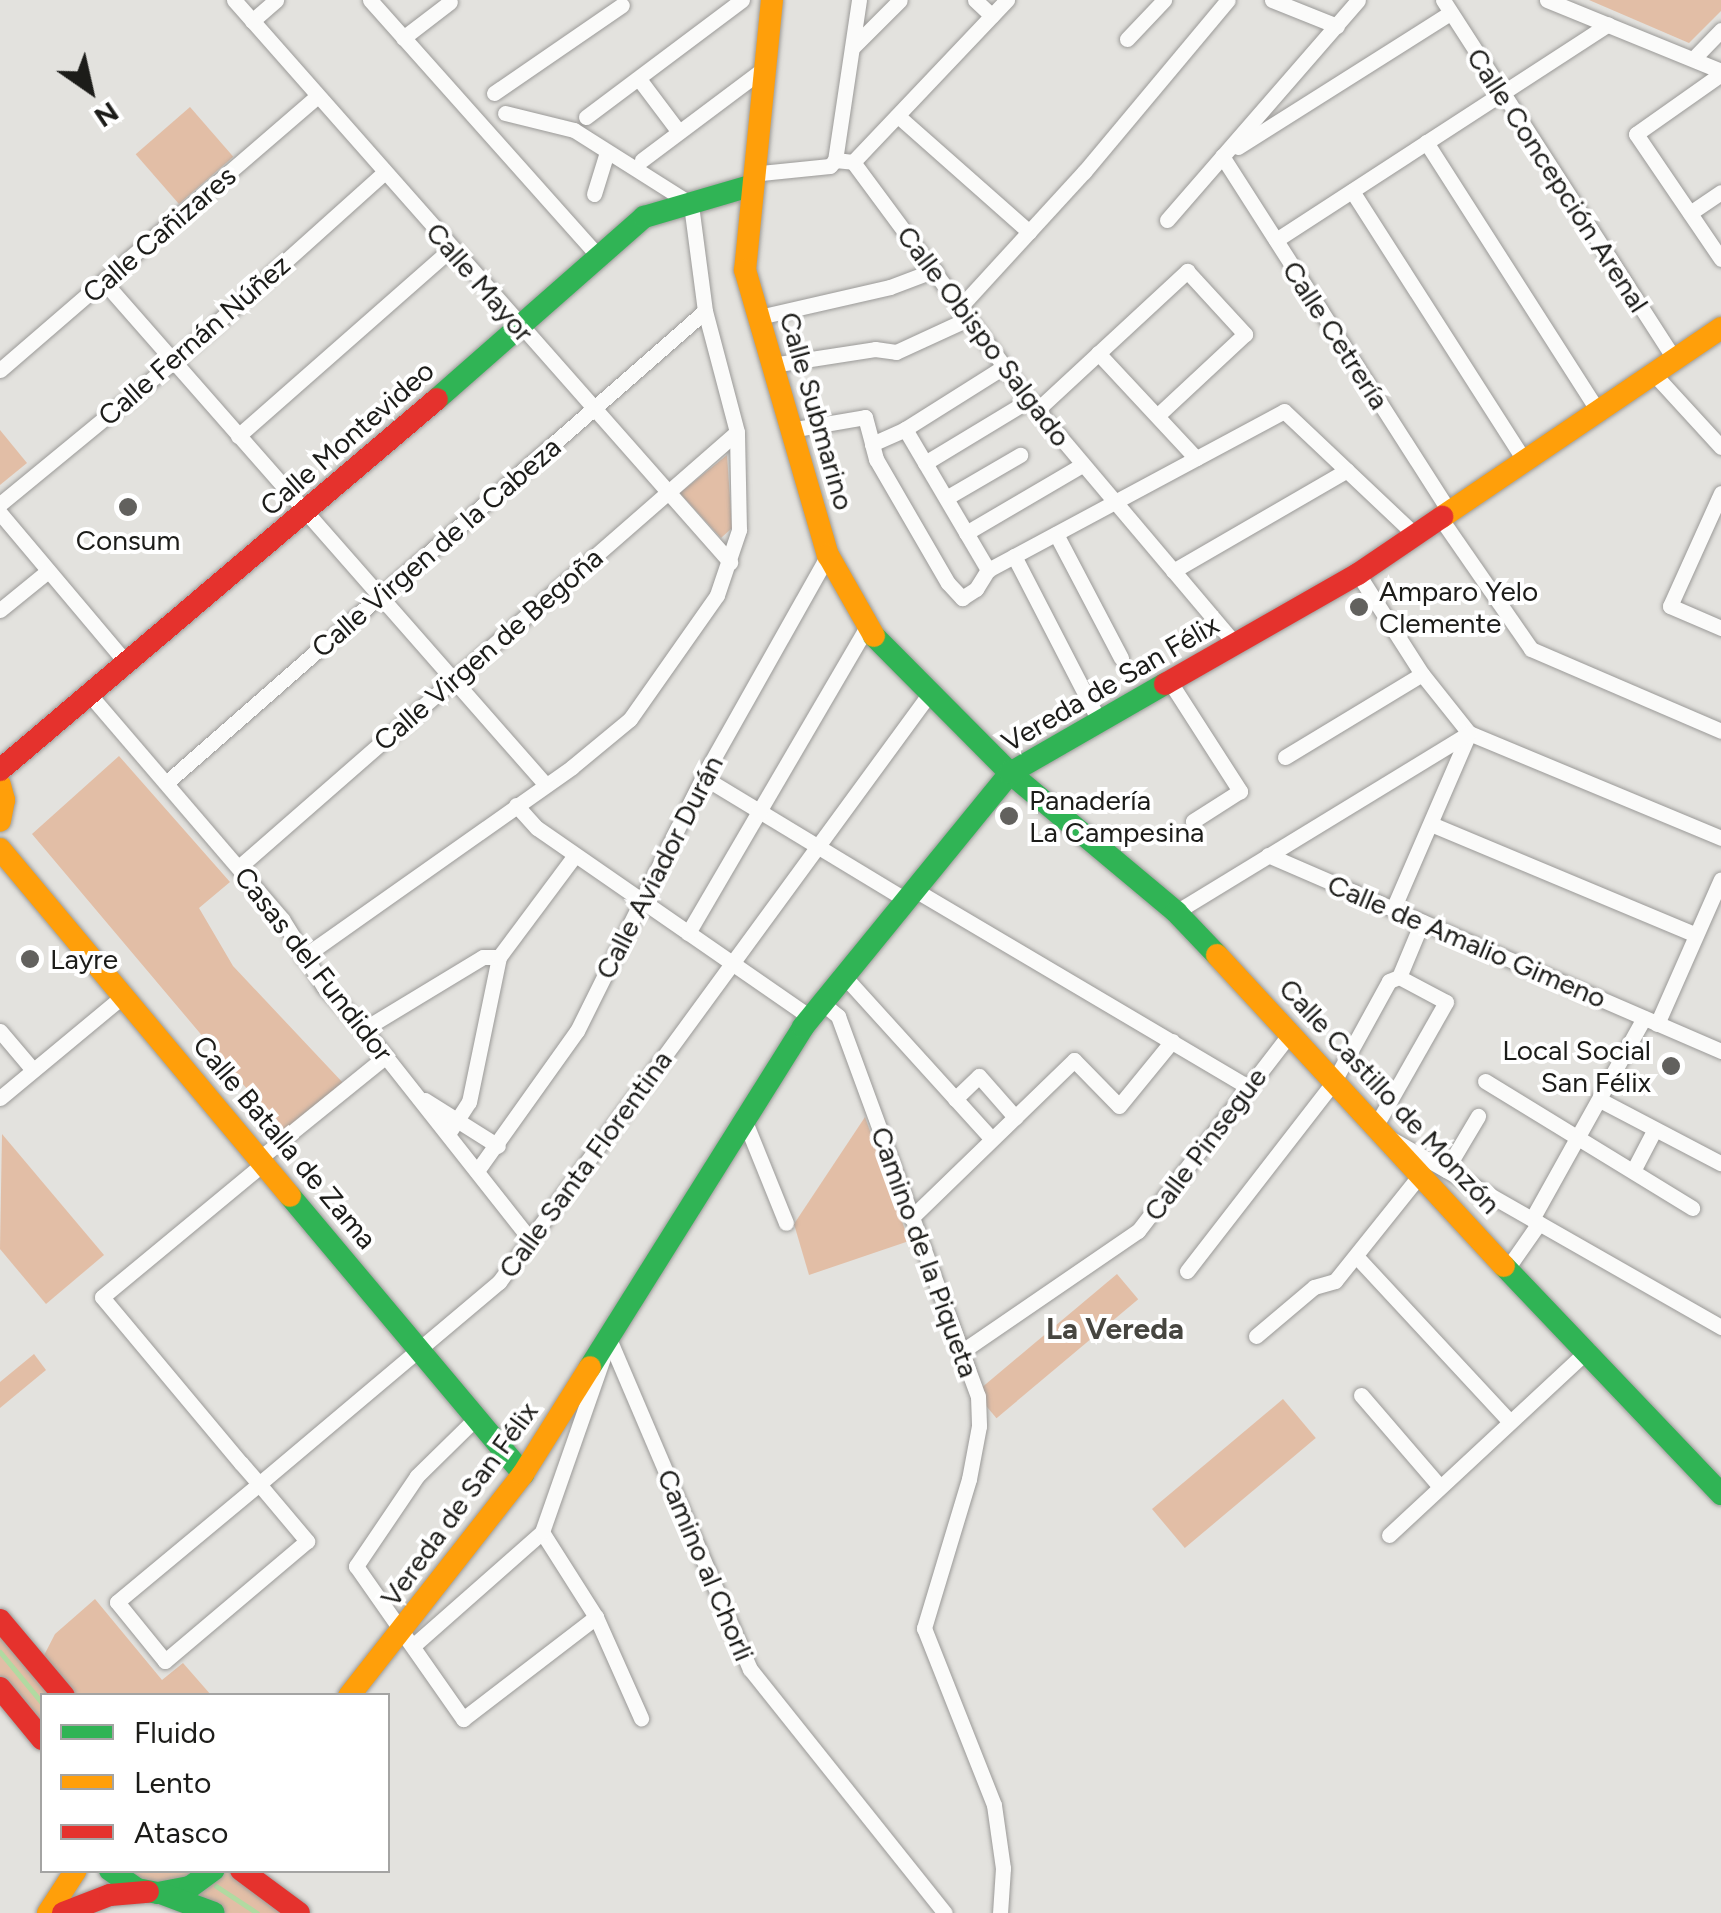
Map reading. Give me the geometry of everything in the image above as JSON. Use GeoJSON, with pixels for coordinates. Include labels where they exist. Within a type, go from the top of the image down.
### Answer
{"type":"FeatureCollection","features":[{"type":"Feature","properties":{"kind":"main road","name":"Calle Submarino"},"geometry":{"type":"LineString","coordinates":[[772,0],[744,262],[828,555],[866,628],[1010,773]]}},
{"type":"Feature","properties":{"kind":"main road","name":"Calle Montevideo"},"geometry":{"type":"LineString","coordinates":[[0,770],[307,514],[650,214],[691,204],[750,180]]}},
{"type":"Feature","properties":{"kind":"main road","name":"Vereda de San Félix"},"geometry":{"type":"LineString","coordinates":[[352,1693],[409,1638],[523,1474],[816,1010],[1010,773],[1358,574],[1721,328]]}},
{"type":"Feature","properties":{"kind":"main road","name":"Calle Castillo de Monzón"},"geometry":{"type":"LineString","coordinates":[[1010,773],[1176,912],[1291,1032],[1374,1129],[1714,1487]]}},
{"type":"Feature","properties":{"kind":"main road"},"geometry":{"type":"LineString","coordinates":[[0,785],[4,800],[0,821]]}},
{"type":"Feature","properties":{"kind":"main road","name":"Calle Batalla de Zama"},"geometry":{"type":"LineString","coordinates":[[0,850],[523,1474]]}},
{"type":"Feature","properties":{"kind":"main road"},"geometry":{"type":"LineString","coordinates":[[0,1620],[61,1693]]}},
{"type":"Feature","properties":{"kind":"main road"},"geometry":{"type":"LineString","coordinates":[[0,1688],[40,1737]]}},
{"type":"Feature","properties":{"kind":"main road"},"geometry":{"type":"LineString","coordinates":[[48,1913],[74,1873]]}},
{"type":"Feature","properties":{"kind":"main road"},"geometry":{"type":"LineString","coordinates":[[116,1873],[153,1893],[214,1913]]}},
{"type":"Feature","properties":{"kind":"main road"},"geometry":{"type":"LineString","coordinates":[[63,1913],[110,1894],[190,1888],[208,1873]]}},
{"type":"Feature","properties":{"kind":"main road"},"geometry":{"type":"LineString","coordinates":[[246,1873],[298,1913]]}},
{"type":"Feature","properties":{"kind":"street","name":"Calle Mayor"},"geometry":{"type":"LineString","coordinates":[[234,0],[730,562]]}},
{"type":"Feature","properties":{"kind":"street"},"geometry":{"type":"LineString","coordinates":[[252,21],[276,0]]}},
{"type":"Feature","properties":{"kind":"street"},"geometry":{"type":"LineString","coordinates":[[370,0],[598,256]]}},
{"type":"Feature","properties":{"kind":"street"},"geometry":{"type":"LineString","coordinates":[[586,118],[742,0]]}},
{"type":"Feature","properties":{"kind":"street"},"geometry":{"type":"LineString","coordinates":[[750,180],[830,166],[834,160],[859,0]]}},
{"type":"Feature","properties":{"kind":"street"},"geometry":{"type":"LineString","coordinates":[[853,47],[900,0]]}},
{"type":"Feature","properties":{"kind":"street"},"geometry":{"type":"LineString","coordinates":[[975,0],[992,16]]}},
{"type":"Feature","properties":{"kind":"street"},"geometry":{"type":"LineString","coordinates":[[834,160],[852,162],[1007,0]]}},
{"type":"Feature","properties":{"kind":"street"},"geometry":{"type":"LineString","coordinates":[[1128,39],[1164,0]]}},
{"type":"Feature","properties":{"kind":"street"},"geometry":{"type":"LineString","coordinates":[[772,365],[875,349],[896,352],[965,312],[1228,0]]}},
{"type":"Feature","properties":{"kind":"street"},"geometry":{"type":"LineString","coordinates":[[1272,0],[1337,26]]}},
{"type":"Feature","properties":{"kind":"street"},"geometry":{"type":"LineString","coordinates":[[1168,220],[1358,0]]}},
{"type":"Feature","properties":{"kind":"street"},"geometry":{"type":"LineString","coordinates":[[1547,0],[1721,72],[1636,134],[1721,258]]}},
{"type":"Feature","properties":{"kind":"street"},"geometry":{"type":"LineString","coordinates":[[403,38],[450,2]]}},
{"type":"Feature","properties":{"kind":"street"},"geometry":{"type":"LineString","coordinates":[[494,93],[624,2]]}},
{"type":"Feature","properties":{"kind":"street"},"geometry":{"type":"LineString","coordinates":[[1222,156],[1447,6]]}},
{"type":"Feature","properties":{"kind":"street","name":"Calle Concepción Arenal"},"geometry":{"type":"LineString","coordinates":[[1447,6],[1674,360]]}},
{"type":"Feature","properties":{"kind":"street"},"geometry":{"type":"LineString","coordinates":[[1276,240],[1608,24]]}},
{"type":"Feature","properties":{"kind":"street"},"geometry":{"type":"LineString","coordinates":[[1694,58],[1721,30]]}},
{"type":"Feature","properties":{"kind":"street"},"geometry":{"type":"LineString","coordinates":[[642,160],[766,67]]}},
{"type":"Feature","properties":{"kind":"street"},"geometry":{"type":"LineString","coordinates":[[639,78],[679,132]]}},
{"type":"Feature","properties":{"kind":"street","name":"Calle Cañizares"},"geometry":{"type":"LineString","coordinates":[[0,370],[317,96]]}},
{"type":"Feature","properties":{"kind":"street"},"geometry":{"type":"LineString","coordinates":[[304,957],[630,719],[717,594],[739,530],[738,432],[705,311],[691,204],[574,130],[505,113]]}},
{"type":"Feature","properties":{"kind":"street"},"geometry":{"type":"LineString","coordinates":[[898,116],[1030,232]]}},
{"type":"Feature","properties":{"kind":"street"},"geometry":{"type":"LineString","coordinates":[[1426,142],[1598,412]]}},
{"type":"Feature","properties":{"kind":"street"},"geometry":{"type":"LineString","coordinates":[[594,194],[607,152]]}},
{"type":"Feature","properties":{"kind":"street","name":"Calle Cetrería"},"geometry":{"type":"LineString","coordinates":[[1222,156],[1530,649],[1721,731]]}},
{"type":"Feature","properties":{"kind":"street","name":"Calle Obispo Salgado"},"geometry":{"type":"LineString","coordinates":[[852,162],[1033,405],[1236,645]]}},
{"type":"Feature","properties":{"kind":"street","name":"Calle Fernán Núñez"},"geometry":{"type":"LineString","coordinates":[[0,504],[173,362],[384,173]]}},
{"type":"Feature","properties":{"kind":"street"},"geometry":{"type":"LineString","coordinates":[[1352,191],[1524,462]]}},
{"type":"Feature","properties":{"kind":"street"},"geometry":{"type":"LineString","coordinates":[[1690,213],[1721,192]]}},
{"type":"Feature","properties":{"kind":"street"},"geometry":{"type":"LineString","coordinates":[[238,436],[451,249]]}},
{"type":"Feature","properties":{"kind":"street"},"geometry":{"type":"LineString","coordinates":[[759,317],[890,287],[934,270]]}},
{"type":"Feature","properties":{"kind":"street"},"geometry":{"type":"LineString","coordinates":[[925,463],[1033,405],[1098,354],[1187,271],[1244,334],[1156,416]]}},
{"type":"Feature","properties":{"kind":"street"},"geometry":{"type":"LineString","coordinates":[[105,283],[545,784]]}},
{"type":"Feature","properties":{"kind":"street","name":"Calle Virgen de la Cabeza"},"geometry":{"type":"LineString","coordinates":[[166,783],[705,311]]}},
{"type":"Feature","properties":{"kind":"street"},"geometry":{"type":"LineString","coordinates":[[1098,354],[1196,458]]}},
{"type":"Feature","properties":{"kind":"street"},"geometry":{"type":"LineString","coordinates":[[872,444],[906,429],[1005,366]]}},
{"type":"Feature","properties":{"kind":"street"},"geometry":{"type":"LineString","coordinates":[[1654,374],[1721,447]]}},
{"type":"Feature","properties":{"kind":"street"},"geometry":{"type":"LineString","coordinates":[[790,430],[865,417],[876,459],[948,583],[962,598],[976,590],[988,570],[1284,411],[1416,536]]}},
{"type":"Feature","properties":{"kind":"street"},"geometry":{"type":"LineString","coordinates":[[906,429],[988,570]]}},
{"type":"Feature","properties":{"kind":"street","name":"Calle Virgen de Begoña"},"geometry":{"type":"LineString","coordinates":[[239,867],[738,432]]}},
{"type":"Feature","properties":{"kind":"street"},"geometry":{"type":"LineString","coordinates":[[946,498],[1020,455]]}},
{"type":"Feature","properties":{"kind":"street"},"geometry":{"type":"LineString","coordinates":[[966,533],[1082,465]]}},
{"type":"Feature","properties":{"kind":"street"},"geometry":{"type":"LineString","coordinates":[[1173,571],[1347,470]]}},
{"type":"Feature","properties":{"kind":"street"},"geometry":{"type":"LineString","coordinates":[[1721,494],[1716,518],[1670,606],[1721,628]]}},
{"type":"Feature","properties":{"kind":"street"},"geometry":{"type":"LineString","coordinates":[[0,513],[127,664]]}},
{"type":"Feature","properties":{"kind":"street"},"geometry":{"type":"LineString","coordinates":[[1056,534],[1121,658]]}},
{"type":"Feature","properties":{"kind":"street","name":"Calle Aviador Durán"},"geometry":{"type":"LineString","coordinates":[[477,1171],[577,1030],[703,777],[828,555]]}},
{"type":"Feature","properties":{"kind":"street"},"geometry":{"type":"LineString","coordinates":[[1014,556],[1099,720]]}},
{"type":"Feature","properties":{"kind":"street"},"geometry":{"type":"LineString","coordinates":[[0,610],[48,570]]}},
{"type":"Feature","properties":{"kind":"street"},"geometry":{"type":"LineString","coordinates":[[1358,574],[1422,674],[1468,733],[1721,838]]}},
{"type":"Feature","properties":{"kind":"street"},"geometry":{"type":"LineString","coordinates":[[688,933],[866,628]]}},
{"type":"Feature","properties":{"kind":"street"},"geometry":{"type":"LineString","coordinates":[[1285,758],[1422,674]]}},
{"type":"Feature","properties":{"kind":"street"},"geometry":{"type":"LineString","coordinates":[[1170,682],[1240,791],[1193,821]]}},
{"type":"Feature","properties":{"kind":"street","name":"Calle Santa Florentina"},"geometry":{"type":"LineString","coordinates":[[259,1484],[306,1541],[166,1661],[117,1602],[499,1282],[930,694]]}},
{"type":"Feature","properties":{"kind":"street","name":"Casas del Fundidor"},"geometry":{"type":"LineString","coordinates":[[90,695],[282,920],[324,987],[386,1056],[530,1240]]}},
{"type":"Feature","properties":{"kind":"street"},"geometry":{"type":"LineString","coordinates":[[1393,909],[1468,733]]}},
{"type":"Feature","properties":{"kind":"street"},"geometry":{"type":"LineString","coordinates":[[1176,912],[1468,733]]}},
{"type":"Feature","properties":{"kind":"street"},"geometry":{"type":"LineString","coordinates":[[703,777],[758,812],[1248,1087]]}},
{"type":"Feature","properties":{"kind":"street"},"geometry":{"type":"LineString","coordinates":[[516,805],[536,828],[688,933],[732,963],[816,1010]]}},
{"type":"Feature","properties":{"kind":"street"},"geometry":{"type":"LineString","coordinates":[[1431,824],[1696,935]]}},
{"type":"Feature","properties":{"kind":"street"},"geometry":{"type":"LineString","coordinates":[[448,1134],[459,1121],[474,1084],[499,958],[575,855]]}},
{"type":"Feature","properties":{"kind":"street","name":"Calle de Amalio Gimeno"},"geometry":{"type":"LineString","coordinates":[[1268,856],[1721,1051]]}},
{"type":"Feature","properties":{"kind":"street"},"geometry":{"type":"LineString","coordinates":[[1508,1266],[1600,1100],[1651,1021],[1721,878]]}},
{"type":"Feature","properties":{"kind":"street"},"geometry":{"type":"LineString","coordinates":[[1399,977],[1422,922]]}},
{"type":"Feature","properties":{"kind":"street"},"geometry":{"type":"LineString","coordinates":[[364,1029],[483,957],[499,958]]}},
{"type":"Feature","properties":{"kind":"street"},"geometry":{"type":"LineString","coordinates":[[844,976],[992,1140]]}},
{"type":"Feature","properties":{"kind":"street"},"geometry":{"type":"LineString","coordinates":[[1187,1270],[1333,1084],[1389,980],[1399,977],[1446,1002],[1374,1129],[1721,1327]]}},
{"type":"Feature","properties":{"kind":"street"},"geometry":{"type":"LineString","coordinates":[[0,1098],[124,995]]}},
{"type":"Feature","properties":{"kind":"street","name":"Camino de la Piqueta"},"geometry":{"type":"LineString","coordinates":[[816,1010],[838,1016],[978,1396],[979,1426],[969,1478],[924,1628],[994,1805],[1003,1868],[1000,1913]]}},
{"type":"Feature","properties":{"kind":"street"},"geometry":{"type":"LineString","coordinates":[[0,1031],[33,1070]]}},
{"type":"Feature","properties":{"kind":"street","name":"Calle Pinsegue"},"geometry":{"type":"LineString","coordinates":[[964,1350],[1138,1232],[1291,1032]]}},
{"type":"Feature","properties":{"kind":"street"},"geometry":{"type":"LineString","coordinates":[[911,1218],[1074,1060],[1119,1106],[1172,1042]]}},
{"type":"Feature","properties":{"kind":"street"},"geometry":{"type":"LineString","coordinates":[[259,1484],[102,1297],[386,1056]]}},
{"type":"Feature","properties":{"kind":"street"},"geometry":{"type":"LineString","coordinates":[[955,1098],[980,1076],[1014,1117]]}},
{"type":"Feature","properties":{"kind":"street"},"geometry":{"type":"LineString","coordinates":[[1485,1082],[1692,1208]]}},
{"type":"Feature","properties":{"kind":"street"},"geometry":{"type":"LineString","coordinates":[[415,1094],[498,1146]]}},
{"type":"Feature","properties":{"kind":"street"},"geometry":{"type":"LineString","coordinates":[[1600,1100],[1720,1163]]}},
{"type":"Feature","properties":{"kind":"street"},"geometry":{"type":"LineString","coordinates":[[1446,1170],[1478,1116]]}},
{"type":"Feature","properties":{"kind":"street"},"geometry":{"type":"LineString","coordinates":[[744,1120],[786,1223]]}},
{"type":"Feature","properties":{"kind":"street"},"geometry":{"type":"LineString","coordinates":[[1633,1172],[1655,1129]]}},
{"type":"Feature","properties":{"kind":"street"},"geometry":{"type":"LineString","coordinates":[[1256,1336],[1314,1286],[1334,1282],[1419,1176]]}},
{"type":"Feature","properties":{"kind":"street"},"geometry":{"type":"LineString","coordinates":[[1356,1256],[1510,1422]]}},
{"type":"Feature","properties":{"kind":"street","name":"Vereda de San Félix"},"geometry":{"type":"LineString","coordinates":[[542,1532],[610,1340]]}},
{"type":"Feature","properties":{"kind":"street","name":"Camino al Chorli"},"geometry":{"type":"LineString","coordinates":[[610,1340],[750,1668],[946,1913]]}},
{"type":"Feature","properties":{"kind":"street"},"geometry":{"type":"LineString","coordinates":[[1389,1535],[1588,1350]]}},
{"type":"Feature","properties":{"kind":"street"},"geometry":{"type":"LineString","coordinates":[[1361,1395],[1440,1487]]}},
{"type":"Feature","properties":{"kind":"street"},"geometry":{"type":"LineString","coordinates":[[476,1418],[417,1476],[356,1566],[464,1719],[596,1617]]}},
{"type":"Feature","properties":{"kind":"street"},"geometry":{"type":"LineString","coordinates":[[409,1638],[542,1532],[596,1617],[641,1718]]}},
{"type":"Feature","properties":{"kind":"shaded area"},"geometry":{"type":"Polygon","coordinates":[[[1589,0],[1721,0],[1721,11],[1689,43],[1589,0]]]}},
{"type":"Feature","properties":{"kind":"shaded area"},"geometry":{"type":"Polygon","coordinates":[[[190,107],[233,157],[179,204],[136,154],[190,107]]]}},
{"type":"Feature","properties":{"kind":"shaded area"},"geometry":{"type":"Polygon","coordinates":[[[0,430],[27,463],[0,485],[0,430]]]}},
{"type":"Feature","properties":{"kind":"shaded area"},"geometry":{"type":"Polygon","coordinates":[[[727,455],[732,528],[721,538],[680,493],[727,455]]]}},
{"type":"Feature","properties":{"kind":"shaded area"},"geometry":{"type":"Polygon","coordinates":[[[119,756],[230,882],[199,908],[233,966],[345,1085],[285,1134],[32,834],[119,756]]]}},
{"type":"Feature","properties":{"kind":"shaded area"},"geometry":{"type":"Polygon","coordinates":[[[865,1117],[909,1241],[809,1275],[794,1224],[865,1117]]]}},
{"type":"Feature","properties":{"kind":"shaded area"},"geometry":{"type":"Polygon","coordinates":[[[2,1134],[104,1255],[46,1304],[0,1249],[2,1134]]]}},
{"type":"Feature","properties":{"kind":"shaded area"},"geometry":{"type":"Polygon","coordinates":[[[1117,1274],[1138,1299],[996,1418],[975,1393],[1117,1274]]]}},
{"type":"Feature","properties":{"kind":"shaded area"},"geometry":{"type":"Polygon","coordinates":[[[34,1354],[46,1370],[0,1408],[0,1382],[34,1354]]]}},
{"type":"Feature","properties":{"kind":"shaded area"},"geometry":{"type":"Polygon","coordinates":[[[1283,1399],[1316,1438],[1185,1548],[1152,1509],[1283,1399]]]}},
{"type":"Feature","properties":{"kind":"shaded area"},"geometry":{"type":"Polygon","coordinates":[[[95,1599],[162,1680],[183,1663],[209,1693],[40,1693],[40,1737],[0,1688],[0,1620],[39,1665],[55,1634],[95,1599]]]}},
{"type":"Feature","properties":{"kind":"shaded area"},"geometry":{"type":"Polygon","coordinates":[[[115,1873],[244,1873],[299,1913],[214,1913],[115,1873]]]}},
{"type":"Feature","properties":{"kind":"waterway"},"geometry":{"type":"LineString","coordinates":[[0,1652],[40,1701]]}},
{"type":"Feature","properties":{"kind":"waterway"},"geometry":{"type":"LineString","coordinates":[[216,1886],[257,1913]]}},
{"type":"Feature","properties":{"kind":"traffic: fast"},"geometry":{"type":"LineString","coordinates":[[437,399],[644,217],[750,186]]}},
{"type":"Feature","properties":{"kind":"traffic: fast"},"geometry":{"type":"LineString","coordinates":[[874,636],[1010,773],[1176,912],[1217,955]]}},
{"type":"Feature","properties":{"kind":"traffic: fast"},"geometry":{"type":"LineString","coordinates":[[590,1367],[803,1027],[1010,773],[1165,684]]}},
{"type":"Feature","properties":{"kind":"traffic: fast"},"geometry":{"type":"LineString","coordinates":[[290,1196],[523,1474]]}},
{"type":"Feature","properties":{"kind":"traffic: fast"},"geometry":{"type":"LineString","coordinates":[[1504,1266],[1721,1494]]}},
{"type":"Feature","properties":{"kind":"traffic: fast"},"geometry":{"type":"LineString","coordinates":[[114,1873],[137,1889],[158,1893],[190,1887],[209,1873]]}},
{"type":"Feature","properties":{"kind":"traffic: fast"},"geometry":{"type":"LineString","coordinates":[[163,1894],[214,1913]]}},
{"type":"Feature","properties":{"kind":"traffic: slow"},"geometry":{"type":"LineString","coordinates":[[772,0],[745,270],[828,555],[874,636]]}},
{"type":"Feature","properties":{"kind":"traffic: slow"},"geometry":{"type":"LineString","coordinates":[[1442,517],[1721,328]]}},
{"type":"Feature","properties":{"kind":"traffic: slow"},"geometry":{"type":"LineString","coordinates":[[0,785],[4,800],[0,821]]}},
{"type":"Feature","properties":{"kind":"traffic: slow"},"geometry":{"type":"LineString","coordinates":[[0,849],[290,1196]]}},
{"type":"Feature","properties":{"kind":"traffic: slow"},"geometry":{"type":"LineString","coordinates":[[1217,955],[1504,1266]]}},
{"type":"Feature","properties":{"kind":"traffic: slow"},"geometry":{"type":"LineString","coordinates":[[351,1693],[523,1474],[590,1367]]}},
{"type":"Feature","properties":{"kind":"traffic: slow"},"geometry":{"type":"LineString","coordinates":[[48,1913],[74,1873]]}},
{"type":"Feature","properties":{"kind":"traffic: jam"},"geometry":{"type":"LineString","coordinates":[[0,770],[437,399]]}},
{"type":"Feature","properties":{"kind":"traffic: jam"},"geometry":{"type":"LineString","coordinates":[[1165,684],[1358,574],[1442,517]]}},
{"type":"Feature","properties":{"kind":"traffic: jam"},"geometry":{"type":"LineString","coordinates":[[0,1620],[61,1693]]}},
{"type":"Feature","properties":{"kind":"traffic: jam"},"geometry":{"type":"LineString","coordinates":[[0,1688],[40,1737]]}},
{"type":"Feature","properties":{"kind":"traffic: jam"},"geometry":{"type":"LineString","coordinates":[[245,1873],[299,1913]]}},
{"type":"Feature","properties":{"kind":"traffic: jam"},"geometry":{"type":"LineString","coordinates":[[63,1913],[110,1895],[148,1892]]}},
{"type":"Feature","properties":{"kind":"place","name":"Consum"},"geometry":{"type":"Point","coordinates":[128,507]}},
{"type":"Feature","properties":{"kind":"place","name":"Amparo Yelo Clemente"},"geometry":{"type":"Point","coordinates":[1359,607]}},
{"type":"Feature","properties":{"kind":"place","name":"Panadería La Campesina"},"geometry":{"type":"Point","coordinates":[1009,816]}},
{"type":"Feature","properties":{"kind":"place","name":"Layre"},"geometry":{"type":"Point","coordinates":[30,959]}},
{"type":"Feature","properties":{"kind":"place","name":"Local Social San Félix"},"geometry":{"type":"Point","coordinates":[1671,1066]}},
{"type":"Feature","properties":{"kind":"district","name":"La Vereda"},"geometry":{"type":"Point","coordinates":[1115,1329]}}]}
